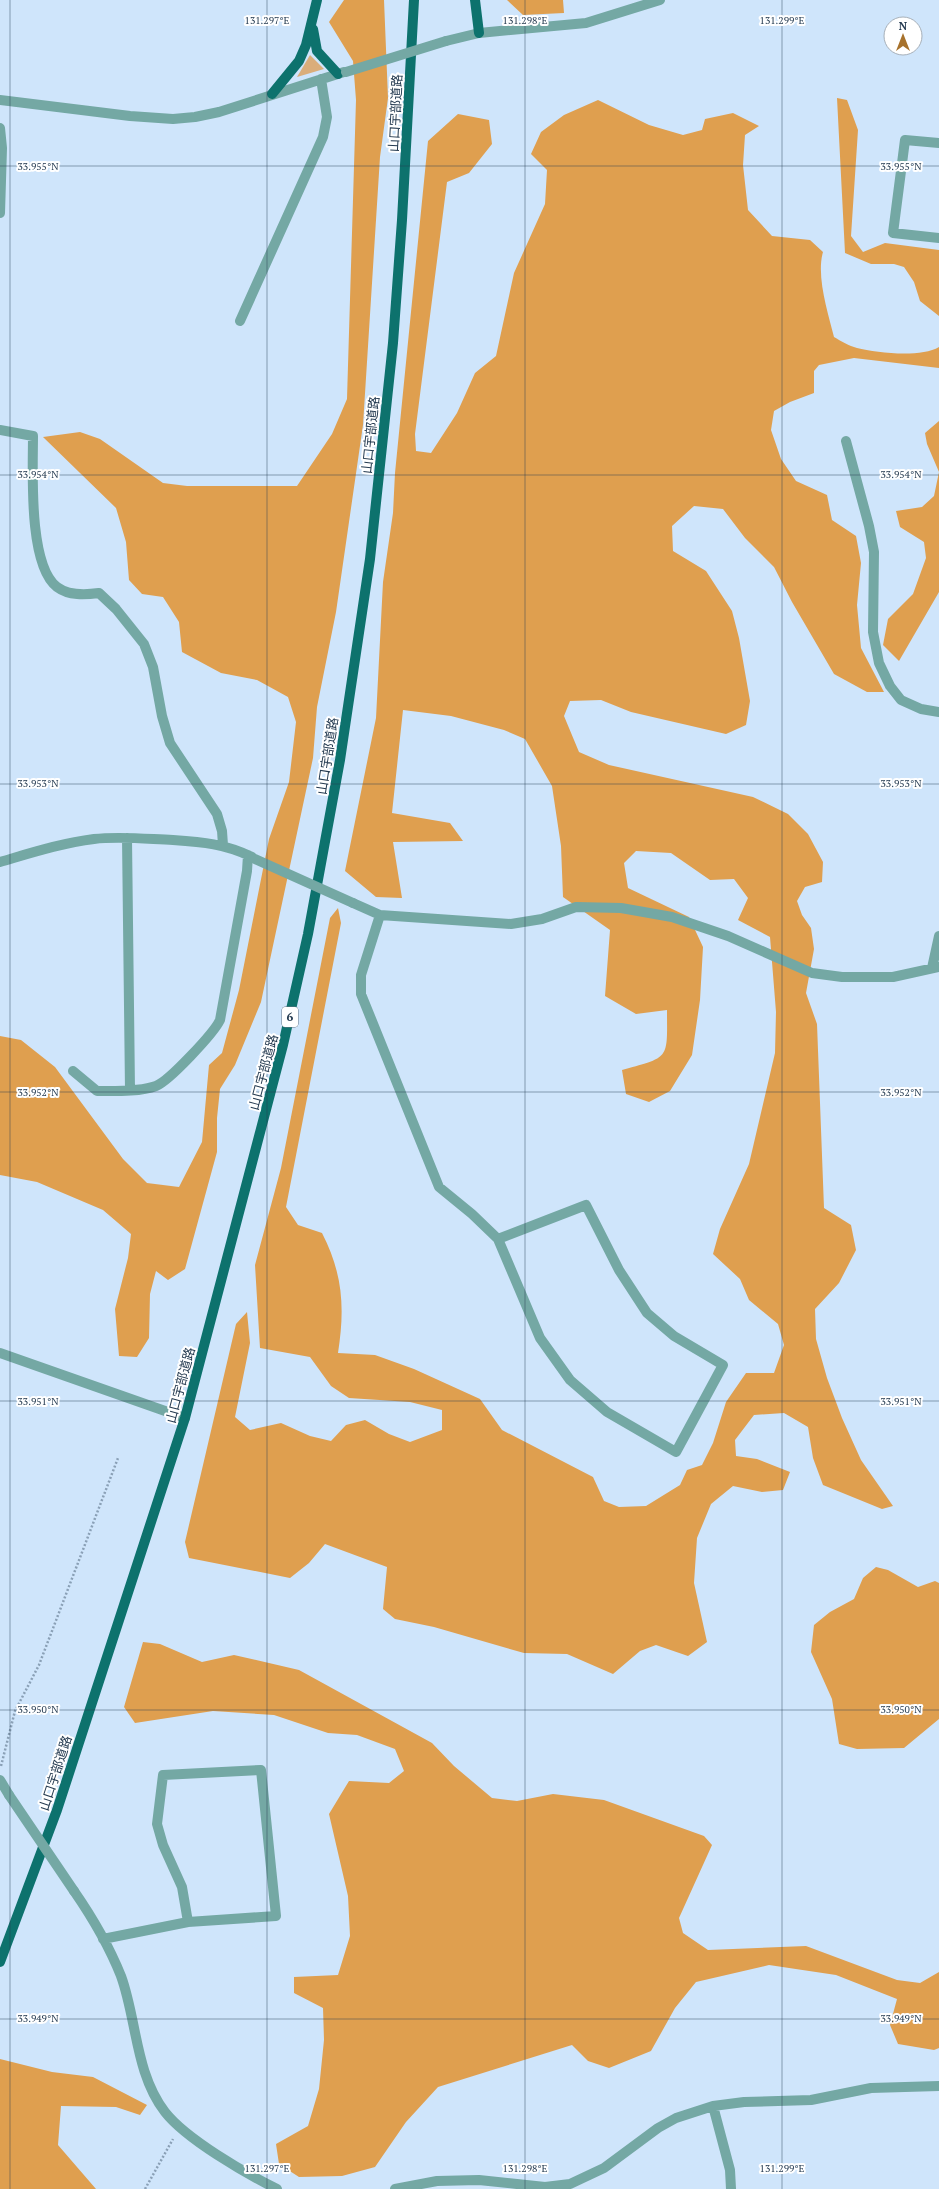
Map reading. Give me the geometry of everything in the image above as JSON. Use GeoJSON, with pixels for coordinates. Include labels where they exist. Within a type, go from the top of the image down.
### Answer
{"type":"FeatureCollection","features":[{"type":"Feature","properties":{"kind":"main road"},"geometry":{"type":"LineString","coordinates":[[272,94],[299,61],[306,45],[317,0]]}},
{"type":"Feature","properties":{"kind":"main road","name":"山口宇部道路"},"geometry":{"type":"LineString","coordinates":[[410,0],[412,37]]}},
{"type":"Feature","properties":{"kind":"main road","name":"山口宇部道路"},"geometry":{"type":"LineString","coordinates":[[0,1962],[57,1810],[185,1418],[283,1045],[308,934],[340,760],[370,558],[393,343],[402,220],[414,0]]}},
{"type":"Feature","properties":{"kind":"main road"},"geometry":{"type":"LineString","coordinates":[[475,0],[479,33]]}},
{"type":"Feature","properties":{"kind":"main road"},"geometry":{"type":"LineString","coordinates":[[313,21],[314,40],[317,51],[342,73]]}},
{"type":"Feature","properties":{"kind":"street"},"geometry":{"type":"LineString","coordinates":[[0,100],[130,116],[173,119],[195,117],[219,112],[272,94],[446,41],[479,33],[586,23],[660,0]]}},
{"type":"Feature","properties":{"kind":"street"},"geometry":{"type":"LineString","coordinates":[[240,321],[324,137],[327,117],[321,79]]}},
{"type":"Feature","properties":{"kind":"street"},"geometry":{"type":"LineString","coordinates":[[0,128],[2,148],[0,213]]}},
{"type":"Feature","properties":{"kind":"street"},"geometry":{"type":"LineString","coordinates":[[939,143],[905,140],[893,233],[939,238]]}},
{"type":"Feature","properties":{"kind":"street"},"geometry":{"type":"LineString","coordinates":[[0,430],[33,436],[33,506],[41,559],[47,576],[58,588],[64,590],[81,595],[99,593],[116,609],[144,644],[153,667],[162,716],[170,744],[217,814],[223,845]]}},
{"type":"Feature","properties":{"kind":"street"},"geometry":{"type":"LineString","coordinates":[[846,441],[870,526],[874,552],[873,632],[879,663],[890,686],[901,700],[921,709],[939,712]]}},
{"type":"Feature","properties":{"kind":"street"},"geometry":{"type":"LineString","coordinates":[[127,838],[130,1090]]}},
{"type":"Feature","properties":{"kind":"street"},"geometry":{"type":"LineString","coordinates":[[0,862],[59,845],[94,839],[127,838],[223,845],[380,914],[510,924],[542,919],[576,907],[621,908],[672,917],[728,936],[812,973],[842,977],[893,977],[936,967],[939,936]]}},
{"type":"Feature","properties":{"kind":"street"},"geometry":{"type":"LineString","coordinates":[[73,1071],[97,1091],[130,1090],[156,1086],[176,1069],[216,1029],[223,1004],[247,871],[251,857]]}},
{"type":"Feature","properties":{"kind":"street"},"geometry":{"type":"LineString","coordinates":[[380,914],[361,975],[361,994],[439,1188],[472,1214],[498,1239],[540,1338],[570,1380],[607,1412],[676,1452],[723,1365],[674,1336],[647,1312],[619,1270],[586,1205],[498,1239]]}},
{"type":"Feature","properties":{"kind":"street"},"geometry":{"type":"LineString","coordinates":[[0,1353],[185,1418]]}},
{"type":"Feature","properties":{"kind":"street"},"geometry":{"type":"LineString","coordinates":[[103,1939],[188,1922],[276,1916],[261,1770],[163,1775],[158,1824],[163,1845],[182,1887],[188,1922]]}},
{"type":"Feature","properties":{"kind":"street"},"geometry":{"type":"LineString","coordinates":[[0,1780],[93,1919],[103,1939],[121,1977],[140,2054],[151,2088],[164,2111],[179,2128],[257,2179],[277,2189]]}},
{"type":"Feature","properties":{"kind":"street"},"geometry":{"type":"LineString","coordinates":[[395,2189],[437,2181],[479,2180],[545,2187],[570,2184],[604,2168],[658,2128],[676,2118],[713,2106],[744,2102],[811,2100],[871,2088],[939,2086]]}},
{"type":"Feature","properties":{"kind":"street"},"geometry":{"type":"LineString","coordinates":[[713,2106],[730,2170],[730,2189]]}},
{"type":"Feature","properties":{"kind":"path"},"geometry":{"type":"LineString","coordinates":[[0,1768],[16,1712],[39,1664],[118,1458]]}},
{"type":"Feature","properties":{"kind":"path"},"geometry":{"type":"LineString","coordinates":[[145,2189],[179,2128]]}},
{"type":"Feature","properties":{"kind":"shaded area"},"geometry":{"type":"Polygon","coordinates":[[[344,0],[384,0],[388,98],[380,157],[363,425],[336,612],[317,707],[313,758],[261,1002],[235,1065],[220,1089],[217,1118],[217,1152],[185,1269],[168,1280],[156,1271],[150,1294],[149,1338],[137,1357],[119,1356],[115,1309],[128,1258],[131,1234],[103,1210],[37,1182],[0,1175],[0,1036],[21,1040],[55,1067],[123,1159],[147,1183],[179,1187],[202,1142],[209,1065],[222,1053],[239,990],[269,839],[289,782],[296,722],[288,697],[257,680],[221,673],[182,652],[179,622],[163,597],[142,594],[129,580],[126,542],[116,508],[43,437],[80,432],[100,439],[163,483],[187,486],[297,486],[332,434],[347,399],[356,100],[353,61],[329,22],[344,0]]]}},
{"type":"Feature","properties":{"kind":"shaded area"},"geometry":{"type":"Polygon","coordinates":[[[507,0],[563,0],[564,13],[523,15],[507,0]]]}},
{"type":"Feature","properties":{"kind":"shaded area"},"geometry":{"type":"Polygon","coordinates":[[[310,55],[324,69],[297,77],[310,55]]]}},
{"type":"Feature","properties":{"kind":"shaded area"},"geometry":{"type":"Polygon","coordinates":[[[837,98],[847,100],[858,130],[851,236],[863,252],[885,243],[939,250],[939,316],[920,301],[914,282],[904,267],[894,264],[871,264],[845,253],[837,98]]]}},
{"type":"Feature","properties":{"kind":"shaded area"},"geometry":{"type":"Polygon","coordinates":[[[598,100],[649,125],[683,135],[702,130],[705,119],[733,113],[759,126],[745,135],[743,165],[748,210],[772,236],[810,240],[823,252],[821,262],[822,283],[834,337],[854,347],[887,353],[899,354],[921,352],[939,347],[939,368],[854,358],[819,365],[814,371],[814,393],[790,402],[774,411],[771,430],[781,459],[796,481],[827,495],[832,520],[856,536],[861,563],[857,605],[861,648],[884,692],[867,692],[834,674],[792,602],[774,567],[745,538],[723,509],[694,506],[672,526],[673,551],[706,571],[732,611],[739,638],[750,701],[746,725],[726,734],[631,712],[601,700],[570,701],[564,716],[579,752],[609,765],[753,797],[788,814],[808,834],[823,862],[822,882],[805,887],[797,901],[802,915],[811,928],[814,949],[806,993],[817,1024],[824,1208],[851,1225],[856,1250],[839,1283],[815,1309],[816,1339],[827,1378],[842,1418],[861,1460],[893,1506],[882,1509],[823,1485],[813,1458],[808,1427],[784,1413],[754,1415],[735,1440],[736,1456],[757,1459],[790,1472],[783,1490],[762,1492],[733,1486],[711,1504],[697,1538],[694,1583],[707,1642],[688,1656],[656,1645],[640,1651],[613,1674],[567,1654],[524,1653],[434,1627],[395,1619],[383,1609],[387,1567],[325,1544],[309,1563],[290,1578],[189,1558],[185,1542],[236,1324],[247,1312],[250,1343],[235,1417],[250,1430],[281,1423],[310,1436],[331,1441],[346,1425],[365,1420],[389,1434],[410,1442],[442,1430],[442,1410],[410,1402],[349,1398],[331,1386],[310,1357],[260,1348],[255,1265],[281,1168],[330,918],[338,908],[341,923],[286,1207],[298,1225],[322,1233],[329,1248],[338,1277],[342,1306],[338,1353],[375,1355],[414,1369],[480,1399],[502,1430],[593,1477],[604,1501],[619,1507],[646,1506],[680,1485],[687,1470],[702,1465],[713,1443],[726,1402],[746,1373],[774,1373],[784,1345],[778,1324],[749,1300],[740,1279],[713,1254],[720,1229],[749,1164],[775,1053],[776,1012],[770,937],[738,920],[748,898],[734,879],[710,880],[671,853],[636,851],[624,863],[628,888],[689,917],[703,947],[700,1000],[692,1055],[670,1091],[649,1102],[626,1094],[622,1070],[650,1062],[663,1054],[666,1047],[667,1038],[667,1010],[636,1014],[605,996],[610,930],[563,897],[561,846],[552,786],[525,739],[504,730],[451,716],[403,710],[392,813],[450,823],[463,841],[393,842],[402,898],[376,897],[345,871],[376,718],[383,582],[393,513],[395,473],[428,141],[458,114],[489,120],[492,144],[469,173],[447,182],[415,434],[416,451],[431,453],[457,413],[475,373],[496,356],[514,273],[545,204],[547,170],[531,154],[541,132],[564,115],[598,100]]]}},
{"type":"Feature","properties":{"kind":"shaded area"},"geometry":{"type":"Polygon","coordinates":[[[939,421],[939,472],[927,444],[925,433],[939,421]]]}},
{"type":"Feature","properties":{"kind":"shaded area"},"geometry":{"type":"Polygon","coordinates":[[[939,472],[939,592],[899,661],[883,645],[888,619],[913,594],[926,558],[924,542],[900,527],[896,511],[922,507],[934,496],[939,472]]]}},
{"type":"Feature","properties":{"kind":"shaded area"},"geometry":{"type":"Polygon","coordinates":[[[876,1567],[888,1570],[918,1587],[935,1581],[939,1583],[939,1719],[904,1748],[857,1749],[839,1744],[832,1699],[811,1652],[814,1625],[830,1612],[854,1599],[863,1578],[876,1567]]]}},
{"type":"Feature","properties":{"kind":"shaded area"},"geometry":{"type":"Polygon","coordinates":[[[143,1642],[160,1644],[202,1662],[234,1655],[299,1670],[432,1743],[454,1766],[492,1798],[517,1801],[553,1794],[604,1800],[704,1836],[712,1845],[679,1918],[683,1933],[708,1950],[806,1946],[897,1980],[920,1983],[939,1972],[939,2048],[934,2050],[898,2044],[890,2025],[897,1999],[836,1975],[769,1965],[696,1982],[675,2008],[651,2051],[609,2068],[588,2061],[572,2045],[438,2087],[406,2122],[375,2167],[342,2176],[299,2177],[279,2164],[276,2144],[308,2126],[319,2089],[324,2040],[323,2008],[294,1993],[294,1977],[338,1975],[350,1936],[348,1896],[329,1814],[349,1781],[389,1783],[404,1771],[395,1749],[357,1735],[328,1733],[274,1715],[213,1711],[135,1723],[124,1707],[143,1642]]]}},
{"type":"Feature","properties":{"kind":"shaded area"},"geometry":{"type":"Polygon","coordinates":[[[0,2059],[52,2072],[93,2077],[147,2105],[140,2115],[116,2107],[61,2106],[58,2145],[96,2189],[0,2189],[0,2059]]]}}]}
